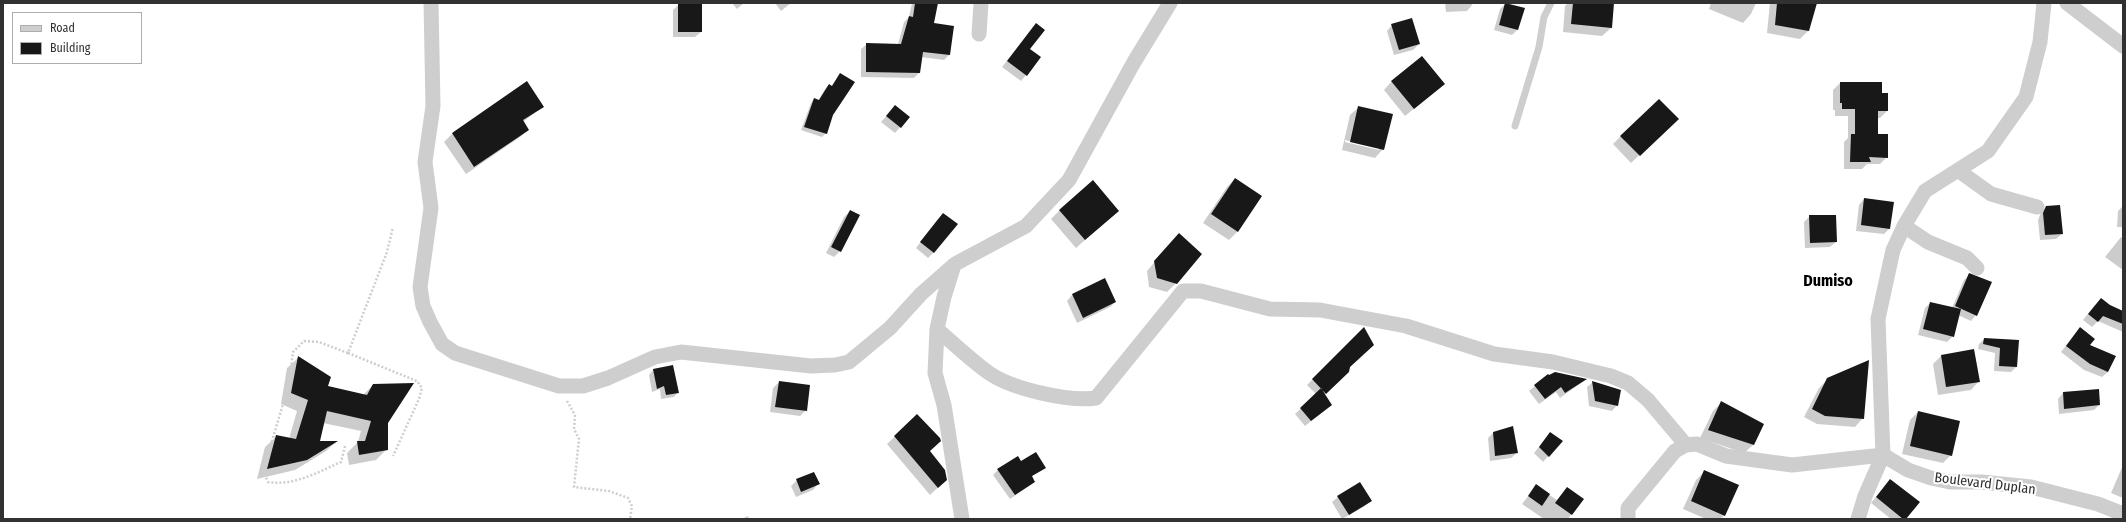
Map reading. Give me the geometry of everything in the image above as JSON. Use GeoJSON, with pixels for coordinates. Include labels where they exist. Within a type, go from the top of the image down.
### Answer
{"type":"FeatureCollection","features":[{"type":"Feature","properties":{"kind":"street"},"geometry":{"type":"LineString","coordinates":[[430,3],[433,106],[425,162],[432,208],[420,287],[423,306],[442,344],[455,353],[559,386],[583,386],[608,378],[655,357],[681,352],[811,366],[835,365],[849,362],[890,328],[921,294],[954,264],[1026,226],[1069,180],[1134,62],[1170,3]]}},
{"type":"Feature","properties":{"kind":"street"},"geometry":{"type":"LineString","coordinates":[[979,34],[981,3]]}},
{"type":"Feature","properties":{"kind":"street"},"geometry":{"type":"LineString","coordinates":[[1858,519],[1865,496],[1883,454],[1878,319],[1893,250],[1904,226],[1925,191],[1959,171],[1988,151],[2006,129],[2026,98],[2040,42],[2044,3]]}},
{"type":"Feature","properties":{"kind":"street"},"geometry":{"type":"LineString","coordinates":[[2067,3],[2123,46]]}},
{"type":"Feature","properties":{"kind":"street"},"geometry":{"type":"LineString","coordinates":[[1959,171],[1992,194],[2036,207]]}},
{"type":"Feature","properties":{"kind":"street"},"geometry":{"type":"LineString","coordinates":[[1904,226],[1928,242],[1967,258],[1977,268]]}},
{"type":"Feature","properties":{"kind":"street"},"geometry":{"type":"LineString","coordinates":[[954,264],[944,296],[937,329],[935,373],[944,405],[962,519]]}},
{"type":"Feature","properties":{"kind":"street"},"geometry":{"type":"LineString","coordinates":[[937,329],[990,374],[1021,387],[1069,399],[1082,400],[1096,398],[1183,291],[1201,291],[1270,309],[1320,310],[1406,326],[1487,352],[1553,362],[1611,376],[1628,383],[1648,400],[1686,445]]}},
{"type":"Feature","properties":{"kind":"street"},"geometry":{"type":"LineString","coordinates":[[1628,519],[1628,508],[1675,451],[1686,445],[1697,444],[1726,456],[1792,465],[1883,454]]}},
{"type":"Feature","properties":{"kind":"street","name":"Boulevard Duplan"},"geometry":{"type":"LineString","coordinates":[[1883,454],[1908,470],[1931,478],[1950,482],[2031,487],[2098,504],[2123,514]]}},
{"type":"Feature","properties":{"kind":"lane"},"geometry":{"type":"LineString","coordinates":[[1515,126],[1539,47],[1544,17],[1551,3]]}},
{"type":"Feature","properties":{"kind":"path"},"geometry":{"type":"LineString","coordinates":[[348,353],[387,252],[393,227]]}},
{"type":"Feature","properties":{"kind":"path"},"geometry":{"type":"LineString","coordinates":[[345,446],[341,462],[303,479],[280,484],[268,482],[264,471],[289,384],[293,352],[304,341],[319,342],[417,381],[422,388],[419,399],[393,456]]}},
{"type":"Feature","properties":{"kind":"path"},"geometry":{"type":"LineString","coordinates":[[559,386],[575,416],[574,429],[579,439],[574,487],[609,491],[628,498],[632,506],[630,519]]}},
{"type":"Feature","properties":{"kind":"building"},"geometry":{"type":"Polygon","coordinates":[[[702,3],[702,32],[678,32],[678,4],[702,3]]]}},
{"type":"Feature","properties":{"kind":"building"},"geometry":{"type":"Polygon","coordinates":[[[915,3],[938,3],[934,23],[954,26],[950,55],[923,52],[920,73],[866,72],[866,43],[901,44],[909,16],[913,17],[915,3]]]}},
{"type":"Feature","properties":{"kind":"building"},"geometry":{"type":"Polygon","coordinates":[[[1505,3],[1525,8],[1518,30],[1499,25],[1505,3]]]}},
{"type":"Feature","properties":{"kind":"building"},"geometry":{"type":"Polygon","coordinates":[[[1573,3],[1614,3],[1612,28],[1571,24],[1573,3]]]}},
{"type":"Feature","properties":{"kind":"building"},"geometry":{"type":"Polygon","coordinates":[[[1777,3],[1817,3],[1809,31],[1775,25],[1777,3]]]}},
{"type":"Feature","properties":{"kind":"building"},"geometry":{"type":"Polygon","coordinates":[[[1412,18],[1420,44],[1399,50],[1391,24],[1412,18]]]}},
{"type":"Feature","properties":{"kind":"building"},"geometry":{"type":"Polygon","coordinates":[[[1036,23],[1045,30],[1030,49],[1041,57],[1027,76],[1007,61],[1036,23]]]}},
{"type":"Feature","properties":{"kind":"building"},"geometry":{"type":"Polygon","coordinates":[[[1422,56],[1445,84],[1414,109],[1391,81],[1422,56]]]}},
{"type":"Feature","properties":{"kind":"building"},"geometry":{"type":"Polygon","coordinates":[[[840,73],[855,82],[833,115],[827,134],[804,127],[814,98],[819,100],[829,84],[832,86],[840,73]]]}},
{"type":"Feature","properties":{"kind":"building"},"geometry":{"type":"Polygon","coordinates":[[[527,81],[544,107],[523,120],[529,130],[474,167],[452,133],[527,81]]]}},
{"type":"Feature","properties":{"kind":"building"},"geometry":{"type":"Polygon","coordinates":[[[1840,82],[1882,82],[1882,93],[1888,93],[1888,111],[1878,111],[1878,134],[1888,134],[1888,158],[1869,157],[1871,162],[1850,162],[1851,134],[1855,134],[1855,109],[1842,109],[1842,103],[1840,103],[1840,82]]]}},
{"type":"Feature","properties":{"kind":"building"},"geometry":{"type":"Polygon","coordinates":[[[1659,99],[1679,119],[1640,156],[1620,136],[1659,99]]]}},
{"type":"Feature","properties":{"kind":"building"},"geometry":{"type":"Polygon","coordinates":[[[895,105],[910,117],[901,128],[886,116],[895,105]]]}},
{"type":"Feature","properties":{"kind":"building"},"geometry":{"type":"Polygon","coordinates":[[[1358,106],[1393,114],[1384,150],[1350,142],[1358,106]]]}},
{"type":"Feature","properties":{"kind":"building"},"geometry":{"type":"Polygon","coordinates":[[[1235,178],[1262,196],[1238,232],[1211,214],[1235,178]]]}},
{"type":"Feature","properties":{"kind":"building"},"geometry":{"type":"Polygon","coordinates":[[[1093,180],[1119,211],[1085,240],[1059,210],[1093,180]]]}},
{"type":"Feature","properties":{"kind":"building"},"geometry":{"type":"Polygon","coordinates":[[[1864,198],[1894,202],[1890,229],[1861,225],[1864,198]]]}},
{"type":"Feature","properties":{"kind":"building"},"geometry":{"type":"Polygon","coordinates":[[[2060,205],[2063,234],[2045,235],[2043,213],[2046,206],[2060,205]]]}},
{"type":"Feature","properties":{"kind":"building"},"geometry":{"type":"Polygon","coordinates":[[[850,210],[860,215],[841,252],[831,247],[850,210]]]}},
{"type":"Feature","properties":{"kind":"building"},"geometry":{"type":"Polygon","coordinates":[[[943,213],[958,224],[934,253],[920,242],[943,213]]]}},
{"type":"Feature","properties":{"kind":"building"},"geometry":{"type":"Polygon","coordinates":[[[1809,215],[1836,215],[1837,242],[1810,243],[1809,215]]]}},
{"type":"Feature","properties":{"kind":"building"},"geometry":{"type":"Polygon","coordinates":[[[1179,233],[1202,254],[1177,284],[1157,278],[1154,261],[1179,233]]]}},
{"type":"Feature","properties":{"kind":"building"},"geometry":{"type":"Polygon","coordinates":[[[1969,273],[1992,282],[1977,316],[1955,306],[1969,273]]]}},
{"type":"Feature","properties":{"kind":"building"},"geometry":{"type":"Polygon","coordinates":[[[1105,278],[1116,302],[1083,318],[1072,294],[1105,278]]]}},
{"type":"Feature","properties":{"kind":"building"},"geometry":{"type":"Polygon","coordinates":[[[2101,298],[2110,305],[2123,311],[2123,324],[2103,316],[2098,322],[2088,314],[2101,298]]]}},
{"type":"Feature","properties":{"kind":"building"},"geometry":{"type":"Polygon","coordinates":[[[1930,302],[1961,309],[1954,337],[1923,329],[1930,302]]]}},
{"type":"Feature","properties":{"kind":"building"},"geometry":{"type":"Polygon","coordinates":[[[1364,327],[1374,345],[1350,367],[1349,372],[1326,394],[1312,379],[1364,327]]]}},
{"type":"Feature","properties":{"kind":"building"},"geometry":{"type":"Polygon","coordinates":[[[2080,327],[2095,339],[2090,345],[2116,356],[2108,372],[2090,364],[2066,346],[2080,327]]]}},
{"type":"Feature","properties":{"kind":"building"},"geometry":{"type":"Polygon","coordinates":[[[1984,338],[2019,340],[2017,367],[1999,366],[2000,348],[1983,344],[1984,338]]]}},
{"type":"Feature","properties":{"kind":"building"},"geometry":{"type":"Polygon","coordinates":[[[1974,349],[1980,382],[1946,387],[1941,355],[1974,349]]]}},
{"type":"Feature","properties":{"kind":"building"},"geometry":{"type":"Polygon","coordinates":[[[298,356],[331,377],[328,386],[367,395],[373,384],[414,383],[388,423],[388,450],[359,455],[357,441],[365,441],[371,421],[327,411],[320,441],[338,441],[307,460],[267,469],[276,435],[296,439],[308,400],[291,393],[298,356]]]}},
{"type":"Feature","properties":{"kind":"building"},"geometry":{"type":"Polygon","coordinates":[[[1869,360],[1864,419],[1825,416],[1812,409],[1827,378],[1869,360]]]}},
{"type":"Feature","properties":{"kind":"building"},"geometry":{"type":"Polygon","coordinates":[[[673,365],[679,393],[666,395],[664,386],[657,389],[653,369],[673,365]]]}},
{"type":"Feature","properties":{"kind":"building"},"geometry":{"type":"Polygon","coordinates":[[[1555,372],[1587,379],[1565,393],[1561,387],[1545,399],[1534,385],[1548,374],[1549,375],[1555,372]]]}},
{"type":"Feature","properties":{"kind":"building"},"geometry":{"type":"Polygon","coordinates":[[[779,381],[810,385],[807,411],[775,407],[779,381]]]}},
{"type":"Feature","properties":{"kind":"building"},"geometry":{"type":"Polygon","coordinates":[[[1592,381],[1621,390],[1618,406],[1595,401],[1592,381]]]}},
{"type":"Feature","properties":{"kind":"building"},"geometry":{"type":"Polygon","coordinates":[[[1321,388],[1332,405],[1311,421],[1300,408],[1321,388]]]}},
{"type":"Feature","properties":{"kind":"building"},"geometry":{"type":"Polygon","coordinates":[[[2099,389],[2100,405],[2064,409],[2063,392],[2099,389]]]}},
{"type":"Feature","properties":{"kind":"building"},"geometry":{"type":"Polygon","coordinates":[[[1721,401],[1764,424],[1754,445],[1708,430],[1721,401]]]}},
{"type":"Feature","properties":{"kind":"building"},"geometry":{"type":"Polygon","coordinates":[[[1918,411],[1960,421],[1952,456],[1910,446],[1918,411]]]}},
{"type":"Feature","properties":{"kind":"building"},"geometry":{"type":"Polygon","coordinates":[[[917,414],[940,438],[941,441],[930,451],[945,470],[947,480],[938,488],[894,436],[917,414]]]}},
{"type":"Feature","properties":{"kind":"building"},"geometry":{"type":"Polygon","coordinates":[[[1513,426],[1518,453],[1495,456],[1493,432],[1513,426]]]}},
{"type":"Feature","properties":{"kind":"building"},"geometry":{"type":"Polygon","coordinates":[[[1550,432],[1563,441],[1549,457],[1539,447],[1550,432]]]}},
{"type":"Feature","properties":{"kind":"building"},"geometry":{"type":"Polygon","coordinates":[[[1036,452],[1046,468],[1032,476],[1035,482],[1015,495],[997,469],[1018,456],[1021,461],[1036,452]]]}},
{"type":"Feature","properties":{"kind":"building"},"geometry":{"type":"Polygon","coordinates":[[[1704,470],[1739,485],[1725,516],[1691,501],[1704,470]]]}},
{"type":"Feature","properties":{"kind":"building"},"geometry":{"type":"Polygon","coordinates":[[[814,472],[820,484],[801,492],[796,479],[814,472]]]}},
{"type":"Feature","properties":{"kind":"building"},"geometry":{"type":"Polygon","coordinates":[[[1890,479],[1920,502],[1906,519],[1903,519],[1876,497],[1890,479]]]}},
{"type":"Feature","properties":{"kind":"building"},"geometry":{"type":"Polygon","coordinates":[[[1360,482],[1372,501],[1349,515],[1337,496],[1360,482]]]}},
{"type":"Feature","properties":{"kind":"building"},"geometry":{"type":"Polygon","coordinates":[[[1536,484],[1550,494],[1542,506],[1528,496],[1536,484]]]}},
{"type":"Feature","properties":{"kind":"building"},"geometry":{"type":"Polygon","coordinates":[[[1567,487],[1584,499],[1572,515],[1555,503],[1567,487]]]}},
{"type":"Feature","properties":{"kind":"district","name":"Dumiso"},"geometry":{"type":"Point","coordinates":[1828,282]}}]}
